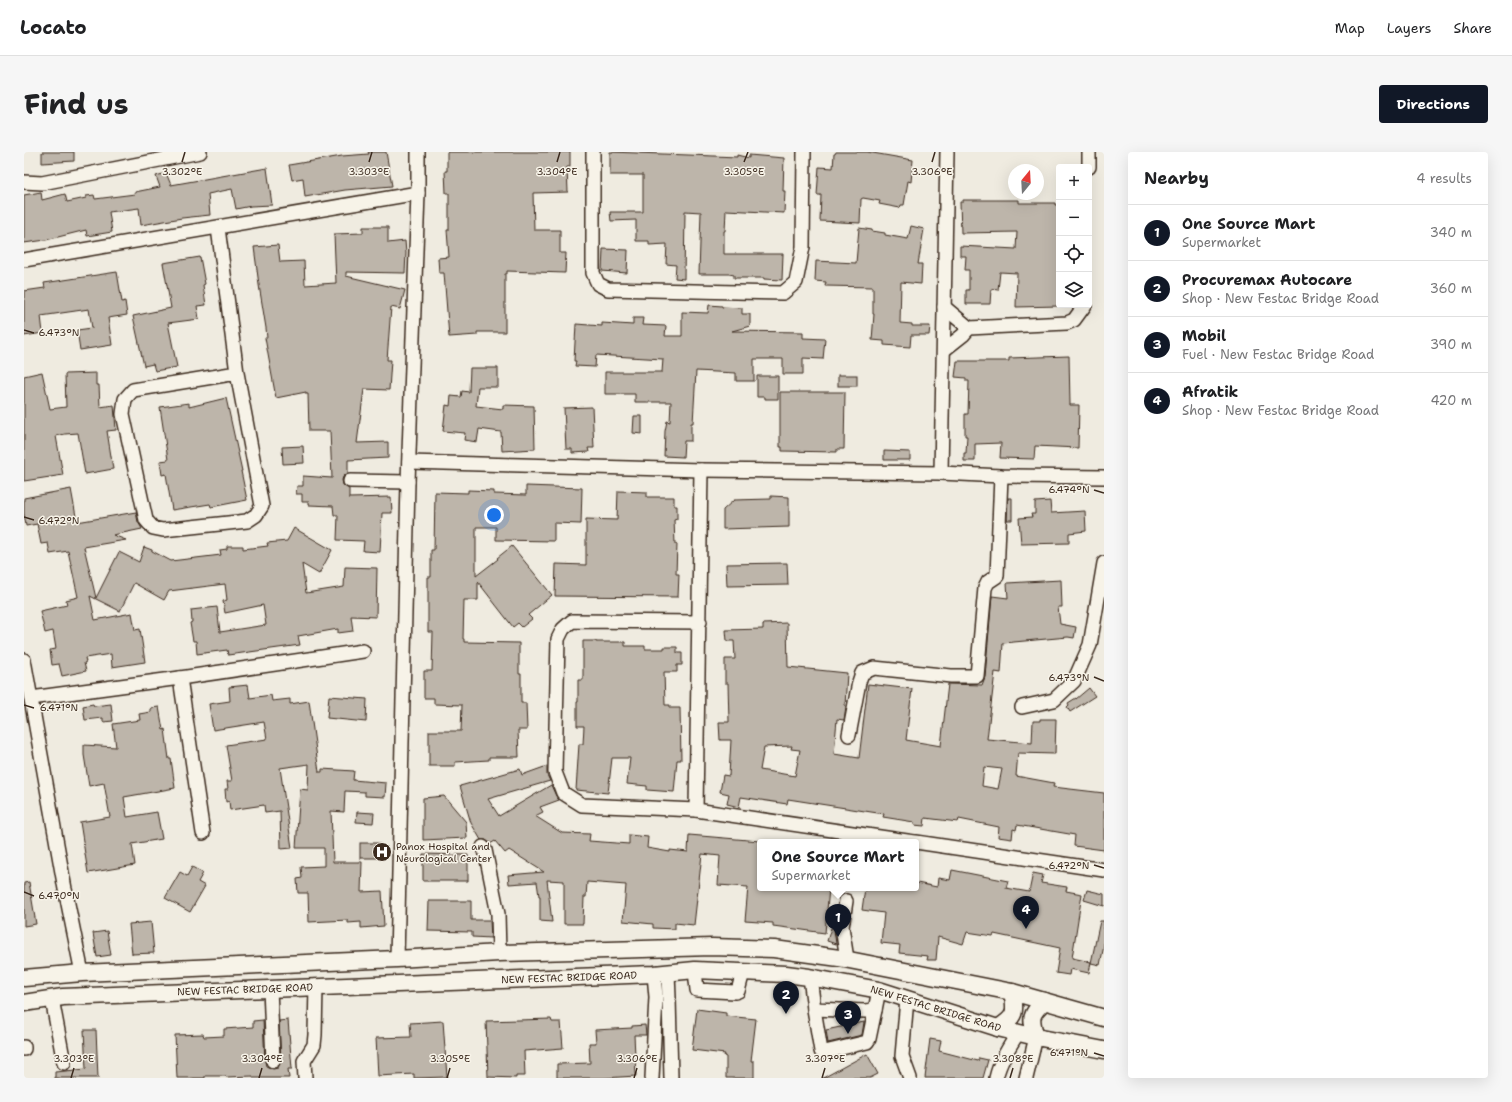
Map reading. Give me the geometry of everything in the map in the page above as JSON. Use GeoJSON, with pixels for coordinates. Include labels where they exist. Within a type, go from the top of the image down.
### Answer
{"type":"FeatureCollection","features":[{"type":"Feature","properties":{"kind":"main road"},"geometry":{"type":"LineString","coordinates":[[24,978],[82,973],[499,953],[712,947],[774,949],[847,959],[1012,992],[1104,1018]]}},
{"type":"Feature","properties":{"kind":"main road","name":"NEW FESTAC BRIDGE ROAD"},"geometry":{"type":"LineString","coordinates":[[24,1003],[71,997],[316,986],[661,974],[695,970],[743,972],[786,974],[810,977],[879,990],[998,1028],[1104,1050]]}},
{"type":"Feature","properties":{"kind":"main road"},"geometry":{"type":"LineString","coordinates":[[998,1028],[1007,1023],[1015,1014],[1012,992]]}},
{"type":"Feature","properties":{"kind":"main road"},"geometry":{"type":"LineString","coordinates":[[1036,1037],[1031,1022],[1034,1011],[1045,1001]]}},
{"type":"Feature","properties":{"kind":"street"},"geometry":{"type":"LineString","coordinates":[[24,182],[42,183],[200,152]]}},
{"type":"Feature","properties":{"kind":"street"},"geometry":{"type":"LineString","coordinates":[[397,959],[408,482],[418,193],[418,152]]}},
{"type":"Feature","properties":{"kind":"street"},"geometry":{"type":"LineString","coordinates":[[593,152],[593,273],[598,284],[608,289],[783,293],[796,282],[803,247],[804,152]]}},
{"type":"Feature","properties":{"kind":"street"},"geometry":{"type":"LineString","coordinates":[[942,473],[947,152]]}},
{"type":"Feature","properties":{"kind":"street"},"geometry":{"type":"LineString","coordinates":[[1089,152],[1089,164]]}},
{"type":"Feature","properties":{"kind":"street"},"geometry":{"type":"LineString","coordinates":[[24,260],[418,193]]}},
{"type":"Feature","properties":{"kind":"street"},"geometry":{"type":"LineString","coordinates":[[218,228],[237,373],[262,506],[256,515],[247,521],[163,530],[153,528],[146,520],[123,414],[125,399],[133,390],[237,373]]}},
{"type":"Feature","properties":{"kind":"street"},"geometry":{"type":"LineString","coordinates":[[944,307],[969,328],[1066,323],[1074,320],[1083,308]]}},
{"type":"Feature","properties":{"kind":"street"},"geometry":{"type":"LineString","coordinates":[[944,350],[963,335],[969,328]]}},
{"type":"Feature","properties":{"kind":"street"},"geometry":{"type":"LineString","coordinates":[[409,462],[701,470],[1104,477]]}},
{"type":"Feature","properties":{"kind":"street"},"geometry":{"type":"LineString","coordinates":[[696,810],[700,622],[701,470]]}},
{"type":"Feature","properties":{"kind":"street"},"geometry":{"type":"LineString","coordinates":[[849,735],[862,673],[874,668],[951,676],[977,676],[985,588],[988,582],[997,576],[1001,476]]}},
{"type":"Feature","properties":{"kind":"street"},"geometry":{"type":"LineString","coordinates":[[350,481],[408,482]]}},
{"type":"Feature","properties":{"kind":"street"},"geometry":{"type":"LineString","coordinates":[[1022,707],[1054,700],[1074,681],[1090,645],[1104,562]]}},
{"type":"Feature","properties":{"kind":"street"},"geometry":{"type":"LineString","coordinates":[[700,622],[572,621],[563,629],[558,639],[555,772],[563,793],[582,805],[696,810],[894,839]]}},
{"type":"Feature","properties":{"kind":"street"},"geometry":{"type":"LineString","coordinates":[[31,698],[364,651]]}},
{"type":"Feature","properties":{"kind":"street"},"geometry":{"type":"LineString","coordinates":[[24,660],[65,889],[82,973]]}},
{"type":"Feature","properties":{"kind":"street"},"geometry":{"type":"LineString","coordinates":[[180,678],[203,833]]}},
{"type":"Feature","properties":{"kind":"street"},"geometry":{"type":"LineString","coordinates":[[919,843],[1104,870]]}},
{"type":"Feature","properties":{"kind":"street"},"geometry":{"type":"LineString","coordinates":[[483,847],[485,850],[498,914],[499,953]]}},
{"type":"Feature","properties":{"kind":"street"},"geometry":{"type":"LineString","coordinates":[[846,901],[842,927],[847,959]]}},
{"type":"Feature","properties":{"kind":"street"},"geometry":{"type":"LineString","coordinates":[[652,1078],[656,997],[661,974]]}},
{"type":"Feature","properties":{"kind":"street"},"geometry":{"type":"LineString","coordinates":[[661,974],[670,998],[671,1078]]}},
{"type":"Feature","properties":{"kind":"street"},"geometry":{"type":"LineString","coordinates":[[810,977],[821,1051],[825,1052],[867,1042],[869,1040],[879,990]]}},
{"type":"Feature","properties":{"kind":"street"},"geometry":{"type":"LineString","coordinates":[[305,1078],[304,1061],[314,1045],[316,986]]}},
{"type":"Feature","properties":{"kind":"street"},"geometry":{"type":"LineString","coordinates":[[270,988],[273,1061]]}},
{"type":"Feature","properties":{"kind":"street"},"geometry":{"type":"LineString","coordinates":[[52,999],[64,1063]]}},
{"type":"Feature","properties":{"kind":"street"},"geometry":{"type":"LineString","coordinates":[[907,999],[902,1056],[910,1078]]}},
{"type":"Feature","properties":{"kind":"street"},"geometry":{"type":"LineString","coordinates":[[814,1009],[875,1010]]}},
{"type":"Feature","properties":{"kind":"street"},"geometry":{"type":"LineString","coordinates":[[996,1078],[1004,1054],[1018,1032]]}},
{"type":"Feature","properties":{"kind":"street"},"geometry":{"type":"LineString","coordinates":[[1026,1078],[1036,1037]]}},
{"type":"Feature","properties":{"kind":"building"},"geometry":{"type":"Polygon","coordinates":[[[42,152],[74,152],[74,161],[42,163],[42,152]]]}},
{"type":"Feature","properties":{"kind":"building"},"geometry":{"type":"Polygon","coordinates":[[[368,152],[386,152],[392,186],[345,190],[305,197],[303,178],[292,180],[289,165],[342,156],[369,154],[368,152]]]}},
{"type":"Feature","properties":{"kind":"building"},"geometry":{"type":"Polygon","coordinates":[[[447,152],[570,152],[570,167],[567,167],[568,192],[533,193],[534,230],[560,230],[560,253],[566,253],[565,273],[507,271],[507,274],[505,274],[505,332],[477,332],[477,335],[449,337],[444,273],[439,273],[438,258],[449,257],[447,230],[449,230],[449,193],[446,193],[445,171],[447,171],[447,152]]]}},
{"type":"Feature","properties":{"kind":"building"},"geometry":{"type":"Polygon","coordinates":[[[610,152],[737,157],[737,155],[749,158],[749,155],[784,158],[784,213],[726,210],[724,231],[724,254],[783,254],[782,280],[764,278],[734,278],[734,275],[729,274],[699,274],[701,212],[685,211],[684,279],[675,278],[676,265],[666,264],[667,244],[649,245],[649,241],[636,241],[636,220],[611,221],[610,212],[643,212],[643,175],[610,175],[610,152]]]}},
{"type":"Feature","properties":{"kind":"building"},"geometry":{"type":"Polygon","coordinates":[[[836,152],[867,152],[913,160],[911,182],[908,181],[904,205],[901,205],[900,208],[879,204],[880,201],[863,198],[861,199],[860,223],[820,221],[821,195],[817,195],[819,167],[833,168],[834,154],[836,152]]]}},
{"type":"Feature","properties":{"kind":"building"},"geometry":{"type":"Polygon","coordinates":[[[267,168],[272,205],[251,206],[236,209],[232,189],[208,194],[210,215],[141,225],[139,208],[109,212],[112,232],[87,236],[86,230],[46,240],[24,243],[24,195],[41,192],[42,200],[65,194],[67,202],[94,195],[95,199],[135,194],[135,192],[160,187],[156,176],[166,173],[171,185],[267,168]]]}},
{"type":"Feature","properties":{"kind":"building"},"geometry":{"type":"Polygon","coordinates":[[[963,200],[1019,200],[1019,203],[1055,203],[1056,306],[1016,307],[1017,273],[1000,272],[998,290],[991,289],[990,304],[966,304],[966,290],[969,290],[969,270],[965,270],[966,256],[960,256],[960,246],[1016,249],[1017,232],[961,233],[960,202],[963,202],[963,200]]]}},
{"type":"Feature","properties":{"kind":"building"},"geometry":{"type":"Polygon","coordinates":[[[911,226],[924,229],[918,264],[922,264],[921,284],[901,282],[900,323],[912,324],[912,326],[930,326],[929,335],[911,335],[910,347],[884,345],[884,341],[872,340],[874,314],[873,287],[825,286],[826,282],[815,281],[816,261],[856,263],[859,228],[908,239],[911,226]]]}},
{"type":"Feature","properties":{"kind":"building"},"geometry":{"type":"Polygon","coordinates":[[[363,227],[388,227],[388,243],[405,241],[406,253],[405,273],[346,272],[346,276],[405,290],[400,309],[391,307],[387,360],[391,360],[389,390],[364,389],[357,443],[388,442],[388,458],[348,460],[348,473],[342,480],[343,485],[349,489],[349,498],[391,497],[392,513],[382,513],[380,552],[363,551],[364,541],[337,540],[338,515],[334,515],[333,506],[309,505],[309,502],[302,502],[302,494],[296,494],[297,486],[303,486],[303,476],[332,478],[330,431],[309,431],[308,394],[306,394],[306,392],[276,398],[265,338],[267,338],[266,328],[254,247],[278,245],[280,262],[304,261],[305,285],[336,283],[334,234],[363,233],[363,227]]]}},
{"type":"Feature","properties":{"kind":"building"},"geometry":{"type":"Polygon","coordinates":[[[603,249],[628,250],[627,273],[602,271],[603,249]]]}},
{"type":"Feature","properties":{"kind":"building"},"geometry":{"type":"Polygon","coordinates":[[[200,257],[205,284],[203,285],[206,305],[197,306],[199,319],[168,323],[177,367],[155,371],[153,364],[144,366],[133,316],[171,308],[163,263],[200,257]]]}},
{"type":"Feature","properties":{"kind":"building"},"geometry":{"type":"Polygon","coordinates":[[[117,272],[122,302],[125,301],[127,315],[108,318],[112,345],[80,350],[77,330],[92,328],[89,309],[41,316],[43,333],[24,336],[24,291],[45,288],[44,283],[117,272]]]}},
{"type":"Feature","properties":{"kind":"building"},"geometry":{"type":"Polygon","coordinates":[[[709,305],[742,308],[742,314],[750,314],[750,326],[732,331],[803,332],[803,338],[825,339],[823,359],[803,358],[803,374],[783,374],[783,359],[754,359],[754,381],[736,381],[736,373],[696,371],[693,423],[691,423],[691,441],[684,441],[683,457],[664,456],[665,431],[667,421],[670,422],[671,402],[635,402],[635,394],[605,394],[605,372],[662,372],[663,359],[596,355],[595,367],[575,366],[576,324],[602,326],[602,323],[633,325],[633,318],[643,318],[642,325],[666,326],[665,336],[682,336],[682,312],[708,313],[709,305]]]}},
{"type":"Feature","properties":{"kind":"building"},"geometry":{"type":"Polygon","coordinates":[[[1069,356],[1070,405],[1079,405],[1078,448],[1035,446],[1034,459],[1000,458],[1001,443],[975,444],[975,461],[964,461],[967,436],[965,436],[965,414],[968,414],[969,381],[966,381],[966,378],[955,377],[957,361],[1009,361],[1009,358],[1069,356]]]}},
{"type":"Feature","properties":{"kind":"building"},"geometry":{"type":"Polygon","coordinates":[[[470,368],[498,368],[498,387],[478,387],[476,406],[503,409],[503,405],[534,406],[535,449],[502,451],[501,432],[479,429],[477,442],[464,440],[465,433],[443,431],[446,405],[450,406],[451,396],[461,397],[462,391],[469,392],[470,368]]]}},
{"type":"Feature","properties":{"kind":"building"},"geometry":{"type":"Polygon","coordinates":[[[42,372],[50,409],[66,407],[65,374],[96,373],[96,385],[99,385],[100,407],[114,405],[116,430],[107,431],[113,469],[85,474],[78,433],[65,434],[56,436],[63,475],[24,481],[24,376],[42,372]]]}},
{"type":"Feature","properties":{"kind":"building"},"geometry":{"type":"Polygon","coordinates":[[[838,375],[857,375],[857,386],[838,386],[838,375]]]}},
{"type":"Feature","properties":{"kind":"building"},"geometry":{"type":"Polygon","coordinates":[[[757,376],[778,376],[778,399],[765,399],[765,397],[757,397],[757,376]]]}},
{"type":"Feature","properties":{"kind":"building"},"geometry":{"type":"Polygon","coordinates":[[[780,392],[845,392],[844,449],[837,449],[837,452],[782,451],[782,447],[780,447],[780,392]]]}},
{"type":"Feature","properties":{"kind":"building"},"geometry":{"type":"Polygon","coordinates":[[[226,398],[247,500],[211,507],[210,504],[172,510],[166,474],[162,475],[160,461],[168,460],[160,407],[189,403],[189,407],[226,398]]]}},
{"type":"Feature","properties":{"kind":"building"},"geometry":{"type":"Polygon","coordinates":[[[592,407],[594,448],[588,448],[589,452],[572,453],[572,449],[566,449],[564,408],[592,407]]]}},
{"type":"Feature","properties":{"kind":"building"},"geometry":{"type":"Polygon","coordinates":[[[634,416],[642,416],[642,434],[633,433],[634,416]]]}},
{"type":"Feature","properties":{"kind":"building"},"geometry":{"type":"Polygon","coordinates":[[[303,446],[304,463],[283,464],[282,447],[303,446]]]}},
{"type":"Feature","properties":{"kind":"building"},"geometry":{"type":"Polygon","coordinates":[[[884,451],[910,452],[910,460],[884,460],[884,451]]]}},
{"type":"Feature","properties":{"kind":"building"},"geometry":{"type":"Polygon","coordinates":[[[526,486],[582,488],[581,524],[554,523],[554,541],[496,540],[496,527],[476,527],[476,576],[512,546],[552,595],[528,615],[532,619],[522,627],[518,623],[513,627],[478,582],[478,600],[464,600],[464,642],[519,643],[521,703],[526,703],[527,730],[518,730],[519,757],[489,757],[489,760],[455,762],[455,766],[429,766],[429,731],[461,731],[462,705],[434,704],[434,698],[424,698],[424,671],[432,671],[433,632],[428,632],[428,577],[431,577],[431,550],[434,550],[435,492],[468,493],[468,490],[494,491],[494,494],[526,495],[526,486]]]}},
{"type":"Feature","properties":{"kind":"building"},"geometry":{"type":"Polygon","coordinates":[[[71,489],[77,522],[136,512],[138,522],[142,529],[113,535],[126,540],[84,547],[96,598],[119,552],[139,562],[144,547],[171,561],[221,555],[220,550],[227,549],[227,546],[243,546],[243,549],[268,546],[267,543],[287,541],[294,528],[332,550],[319,574],[302,564],[306,593],[344,587],[345,567],[377,568],[376,617],[351,616],[353,631],[338,633],[338,629],[298,636],[300,645],[228,655],[227,650],[197,654],[196,641],[193,641],[190,623],[192,622],[191,610],[217,607],[220,632],[266,625],[263,605],[225,613],[223,601],[227,600],[225,584],[169,591],[164,600],[134,583],[120,611],[90,596],[95,620],[132,613],[135,630],[140,629],[145,662],[112,667],[111,654],[85,658],[86,662],[84,663],[86,671],[62,676],[59,664],[52,665],[50,650],[56,649],[53,631],[45,633],[40,611],[67,605],[66,600],[78,597],[68,551],[50,554],[48,543],[41,544],[37,524],[26,526],[24,498],[71,489]]]}},
{"type":"Feature","properties":{"kind":"building"},"geometry":{"type":"Polygon","coordinates":[[[618,491],[647,492],[647,497],[674,497],[674,506],[677,506],[677,519],[674,520],[675,544],[677,544],[676,574],[679,574],[678,597],[555,596],[556,564],[586,565],[586,519],[617,520],[618,491]]]}},
{"type":"Feature","properties":{"kind":"building"},"geometry":{"type":"Polygon","coordinates":[[[771,496],[789,497],[789,527],[723,529],[723,510],[734,500],[771,499],[771,496]]]}},
{"type":"Feature","properties":{"kind":"building"},"geometry":{"type":"Polygon","coordinates":[[[1008,498],[1012,498],[1012,520],[1007,520],[1008,498]]]}},
{"type":"Feature","properties":{"kind":"building"},"geometry":{"type":"Polygon","coordinates":[[[1050,501],[1051,513],[1085,511],[1086,531],[1069,533],[1069,543],[1021,544],[1019,518],[1032,517],[1031,514],[1035,514],[1035,502],[1050,501]]]}},
{"type":"Feature","properties":{"kind":"building"},"geometry":{"type":"Polygon","coordinates":[[[787,563],[788,585],[727,586],[726,564],[787,563]]]}},
{"type":"Feature","properties":{"kind":"building"},"geometry":{"type":"Polygon","coordinates":[[[1061,580],[1062,607],[1058,607],[1060,624],[1076,627],[1074,638],[1068,637],[1003,643],[1001,673],[995,672],[987,739],[1032,743],[1033,721],[1040,721],[1040,719],[1056,719],[1055,754],[1018,753],[1016,776],[1054,783],[1053,787],[1104,793],[1104,850],[1074,846],[1075,835],[1017,825],[1016,830],[1013,829],[1012,839],[998,837],[999,827],[959,819],[958,822],[925,818],[924,826],[914,825],[914,822],[883,817],[884,814],[788,799],[787,804],[741,797],[739,807],[727,804],[729,794],[720,792],[723,775],[729,776],[731,740],[720,740],[719,722],[729,722],[728,683],[725,683],[725,659],[735,659],[734,641],[727,641],[726,630],[763,629],[763,624],[787,623],[788,667],[847,673],[844,720],[837,719],[834,754],[859,758],[868,684],[912,689],[906,740],[941,746],[948,684],[982,685],[985,677],[992,596],[1008,598],[1007,583],[1061,580]],[[792,746],[764,747],[760,770],[795,776],[800,750],[791,749],[792,746]],[[984,767],[982,786],[998,789],[1002,769],[984,767]]]}},
{"type":"Feature","properties":{"kind":"building"},"geometry":{"type":"Polygon","coordinates":[[[583,641],[625,642],[625,646],[645,646],[645,649],[677,647],[677,653],[682,653],[682,665],[677,665],[677,672],[664,672],[665,705],[670,705],[670,708],[680,708],[681,760],[677,760],[674,792],[647,790],[647,786],[627,784],[630,758],[612,758],[608,793],[576,790],[579,744],[583,744],[584,726],[577,726],[578,680],[583,680],[583,641]]]}},
{"type":"Feature","properties":{"kind":"building"},"geometry":{"type":"Polygon","coordinates":[[[248,685],[250,698],[271,695],[272,701],[290,699],[290,704],[309,701],[319,772],[322,772],[322,769],[354,771],[353,780],[386,783],[385,797],[365,796],[365,792],[345,791],[344,812],[331,811],[333,862],[362,862],[361,892],[382,891],[384,926],[361,928],[361,922],[348,923],[348,920],[309,922],[308,893],[298,893],[297,879],[302,878],[301,867],[324,866],[324,848],[296,848],[300,789],[308,790],[309,764],[280,768],[292,848],[281,849],[280,811],[265,813],[264,805],[230,810],[229,801],[226,802],[225,789],[228,789],[227,781],[232,781],[226,745],[267,739],[264,722],[213,730],[209,704],[230,701],[229,687],[248,685]]]}},
{"type":"Feature","properties":{"kind":"building"},"geometry":{"type":"Polygon","coordinates":[[[1089,688],[1095,696],[1070,712],[1067,707],[1069,705],[1068,703],[1076,699],[1089,688]]]}},
{"type":"Feature","properties":{"kind":"building"},"geometry":{"type":"Polygon","coordinates":[[[329,696],[367,699],[366,722],[327,718],[329,696]]]}},
{"type":"Feature","properties":{"kind":"building"},"geometry":{"type":"Polygon","coordinates":[[[93,704],[94,706],[111,704],[113,721],[103,722],[103,718],[85,720],[83,706],[93,704]]]}},
{"type":"Feature","properties":{"kind":"building"},"geometry":{"type":"Polygon","coordinates":[[[159,707],[163,730],[165,729],[169,759],[171,759],[175,788],[124,797],[127,817],[157,812],[162,839],[132,844],[135,865],[88,873],[80,822],[110,817],[104,783],[89,786],[84,755],[84,745],[116,747],[113,724],[140,720],[139,714],[151,712],[151,708],[159,707]]]}},
{"type":"Feature","properties":{"kind":"building"},"geometry":{"type":"Polygon","coordinates":[[[547,766],[547,775],[550,781],[488,799],[499,816],[551,785],[559,800],[540,807],[543,812],[535,816],[562,833],[590,834],[589,841],[629,844],[629,835],[648,837],[647,848],[670,852],[670,850],[688,852],[689,835],[757,841],[757,891],[829,891],[825,933],[773,926],[773,923],[745,921],[748,887],[718,885],[720,856],[702,854],[694,925],[675,923],[675,929],[653,928],[653,924],[623,921],[626,885],[587,882],[586,897],[584,897],[583,924],[564,924],[564,881],[547,880],[552,922],[540,921],[540,896],[537,882],[509,884],[508,875],[544,872],[509,850],[505,853],[495,841],[490,844],[486,840],[481,840],[471,823],[460,786],[520,769],[522,775],[547,766]]]}},
{"type":"Feature","properties":{"kind":"building"},"geometry":{"type":"Polygon","coordinates":[[[444,796],[466,822],[467,838],[423,840],[423,798],[444,796]]]}},
{"type":"Feature","properties":{"kind":"building"},"geometry":{"type":"Polygon","coordinates":[[[357,812],[374,813],[373,823],[356,822],[357,812]]]}},
{"type":"Feature","properties":{"kind":"building"},"geometry":{"type":"Polygon","coordinates":[[[360,843],[379,843],[379,858],[360,858],[360,843]]]}},
{"type":"Feature","properties":{"kind":"building"},"geometry":{"type":"Polygon","coordinates":[[[423,854],[468,855],[468,881],[423,881],[423,854]]]}},
{"type":"Feature","properties":{"kind":"building"},"geometry":{"type":"Polygon","coordinates":[[[192,867],[203,873],[198,882],[205,886],[190,912],[165,898],[180,872],[187,876],[192,867]]]}},
{"type":"Feature","properties":{"kind":"building"},"geometry":{"type":"Polygon","coordinates":[[[952,870],[1008,881],[1006,888],[1029,892],[1033,873],[1043,875],[1041,883],[1067,887],[1066,891],[1082,894],[1072,958],[1091,962],[1089,973],[1070,969],[1069,975],[1056,973],[1060,948],[994,934],[993,936],[967,932],[963,944],[938,937],[936,960],[927,960],[928,956],[899,953],[900,945],[881,943],[884,913],[862,910],[865,891],[919,891],[919,883],[937,887],[938,878],[950,880],[952,870]]]}},
{"type":"Feature","properties":{"kind":"building"},"geometry":{"type":"Polygon","coordinates":[[[29,882],[36,924],[24,926],[24,883],[29,882]]]}},
{"type":"Feature","properties":{"kind":"building"},"geometry":{"type":"Polygon","coordinates":[[[1087,890],[1104,894],[1104,906],[1084,900],[1087,890]]]}},
{"type":"Feature","properties":{"kind":"building"},"geometry":{"type":"Polygon","coordinates":[[[429,901],[471,901],[471,920],[490,920],[491,938],[472,937],[472,932],[428,931],[429,901]]]}},
{"type":"Feature","properties":{"kind":"building"},"geometry":{"type":"Polygon","coordinates":[[[1100,921],[1104,921],[1104,945],[1100,965],[1091,963],[1100,921]]]}},
{"type":"Feature","properties":{"kind":"building"},"geometry":{"type":"Polygon","coordinates":[[[151,922],[154,953],[132,954],[129,924],[151,922]]]}},
{"type":"Feature","properties":{"kind":"building"},"geometry":{"type":"Polygon","coordinates":[[[831,928],[834,929],[836,944],[827,941],[831,928]]]}},
{"type":"Feature","properties":{"kind":"building"},"geometry":{"type":"Polygon","coordinates":[[[107,931],[111,955],[97,957],[93,933],[107,931]]]}},
{"type":"Feature","properties":{"kind":"building"},"geometry":{"type":"Polygon","coordinates":[[[697,1009],[726,1013],[726,1016],[756,1019],[751,1061],[754,1061],[754,1078],[726,1078],[725,1054],[692,1050],[697,1009]]]}},
{"type":"Feature","properties":{"kind":"building"},"geometry":{"type":"Polygon","coordinates":[[[551,1019],[552,1022],[561,1022],[563,1048],[524,1051],[525,1076],[516,1076],[516,1078],[488,1077],[486,1021],[551,1019]]]}},
{"type":"Feature","properties":{"kind":"building"},"geometry":{"type":"Polygon","coordinates":[[[263,1020],[265,1062],[266,1066],[273,1069],[278,1068],[281,1061],[279,1021],[288,1020],[292,1069],[288,1069],[289,1078],[205,1076],[205,1078],[177,1078],[175,1035],[203,1034],[204,1037],[224,1036],[224,1029],[253,1027],[253,1021],[263,1020]]]}},
{"type":"Feature","properties":{"kind":"building"},"geometry":{"type":"Polygon","coordinates":[[[443,1021],[447,1077],[414,1078],[414,1074],[378,1076],[376,1038],[411,1037],[410,1023],[443,1021]]]}},
{"type":"Feature","properties":{"kind":"building"},"geometry":{"type":"Polygon","coordinates":[[[864,1022],[862,1035],[828,1043],[826,1030],[864,1022]]]}},
{"type":"Feature","properties":{"kind":"building"},"geometry":{"type":"Polygon","coordinates":[[[645,1025],[646,1035],[634,1035],[636,1076],[557,1078],[557,1064],[590,1063],[589,1043],[596,1043],[595,1030],[632,1028],[632,1026],[645,1025]]]}},
{"type":"Feature","properties":{"kind":"building"},"geometry":{"type":"Polygon","coordinates":[[[84,1030],[96,1030],[98,1078],[55,1078],[55,1072],[86,1069],[84,1030]]]}},
{"type":"Feature","properties":{"kind":"building"},"geometry":{"type":"Polygon","coordinates":[[[930,1039],[941,1041],[939,1051],[978,1061],[979,1058],[988,1060],[983,1078],[925,1078],[930,1039]]]}},
{"type":"Feature","properties":{"kind":"building"},"geometry":{"type":"Polygon","coordinates":[[[867,1054],[878,1074],[870,1078],[823,1078],[867,1054]]]}},
{"type":"Feature","properties":{"kind":"place","name":"Panox Hospital and Neurological Center"},"geometry":{"type":"Point","coordinates":[382,852]}},
{"type":"Feature","properties":{"kind":"place","name":"Afratik"},"geometry":{"type":"Point","coordinates":[1026,929]}},
{"type":"Feature","properties":{"kind":"place","name":"One Source Mart"},"geometry":{"type":"Point","coordinates":[838,937]}},
{"type":"Feature","properties":{"kind":"place","name":"Procuremax Autocare"},"geometry":{"type":"Point","coordinates":[786,1014]}},
{"type":"Feature","properties":{"kind":"place","name":"Mobil"},"geometry":{"type":"Point","coordinates":[848,1034]}}]}
